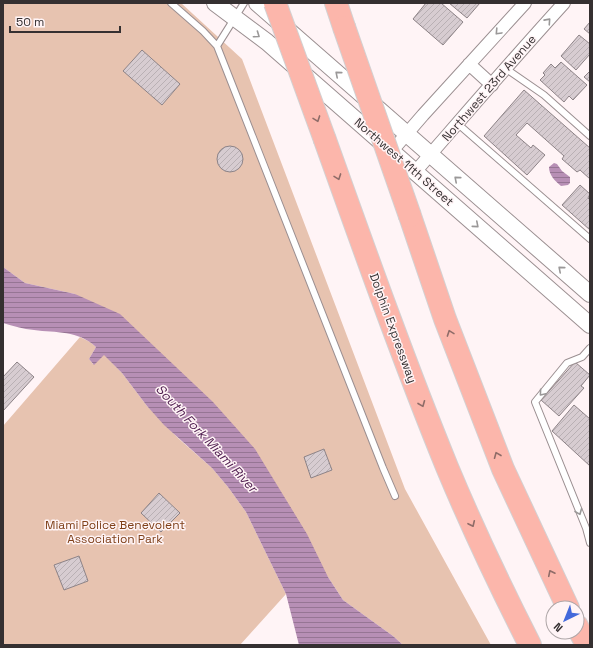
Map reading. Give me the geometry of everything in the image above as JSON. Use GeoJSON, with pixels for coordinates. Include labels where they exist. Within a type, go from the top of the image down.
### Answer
{"type":"FeatureCollection","features":[{"type":"Feature","properties":{"kind":"highway","name":"Dolphin Expressway"},"geometry":{"type":"LineString","coordinates":[[275,3],[407,366],[447,467],[492,569],[530,645]]}},
{"type":"Feature","properties":{"kind":"highway"},"geometry":{"type":"LineString","coordinates":[[336,3],[445,319],[497,455],[564,600]]}},
{"type":"Feature","properties":{"kind":"street","name":"Northwest 11th Street"},"geometry":{"type":"LineString","coordinates":[[215,3],[267,42],[414,172],[588,321]]}},
{"type":"Feature","properties":{"kind":"street","name":"Northwest 11th Street"},"geometry":{"type":"LineString","coordinates":[[257,3],[590,294]]}},
{"type":"Feature","properties":{"kind":"street"},"geometry":{"type":"LineString","coordinates":[[391,152],[525,3]]}},
{"type":"Feature","properties":{"kind":"street","name":"Northwest 23rd Avenue"},"geometry":{"type":"LineString","coordinates":[[414,172],[564,3]]}},
{"type":"Feature","properties":{"kind":"street"},"geometry":{"type":"LineString","coordinates":[[469,64],[492,85]]}},
{"type":"Feature","properties":{"kind":"lane"},"geometry":{"type":"LineString","coordinates":[[171,3],[203,31],[217,46],[396,496]]}},
{"type":"Feature","properties":{"kind":"lane"},"geometry":{"type":"LineString","coordinates":[[217,46],[244,3]]}},
{"type":"Feature","properties":{"kind":"lane"},"geometry":{"type":"LineString","coordinates":[[505,68],[544,95],[590,136]]}},
{"type":"Feature","properties":{"kind":"lane"},"geometry":{"type":"LineString","coordinates":[[458,124],[590,239]]}},
{"type":"Feature","properties":{"kind":"lane"},"geometry":{"type":"LineString","coordinates":[[590,348],[582,357],[567,364],[534,402],[586,528],[590,543]]}},
{"type":"Feature","properties":{"kind":"green space"},"geometry":{"type":"Polygon","coordinates":[[[3,3],[181,3],[242,59],[405,489],[491,645],[403,645],[343,600],[328,577],[75,294],[25,283],[3,267],[3,3]]]}},
{"type":"Feature","properties":{"kind":"green space","name":"Miami Police Benevolent Association Park"},"geometry":{"type":"Polygon","coordinates":[[[80,337],[96,347],[89,359],[93,364],[104,354],[122,373],[147,406],[179,439],[212,468],[246,512],[286,594],[240,645],[3,645],[3,426],[80,337]]]}},
{"type":"Feature","properties":{"kind":"water"},"geometry":{"type":"Polygon","coordinates":[[[554,163],[557,164],[562,171],[570,177],[570,183],[568,185],[561,186],[553,178],[549,167],[554,163]]]}},
{"type":"Feature","properties":{"kind":"water","name":"South Fork Miami River"},"geometry":{"type":"Polygon","coordinates":[[[3,267],[25,283],[75,294],[120,314],[213,402],[255,449],[307,534],[328,577],[343,600],[403,645],[299,645],[286,594],[246,512],[228,487],[212,468],[164,425],[147,406],[122,373],[104,355],[94,365],[89,359],[96,347],[74,335],[26,329],[3,323],[3,267]]]}},
{"type":"Feature","properties":{"kind":"building"},"geometry":{"type":"Polygon","coordinates":[[[426,3],[441,3],[463,22],[443,45],[413,19],[426,3]]]}},
{"type":"Feature","properties":{"kind":"building"},"geometry":{"type":"Polygon","coordinates":[[[449,3],[480,3],[467,18],[449,3]]]}},
{"type":"Feature","properties":{"kind":"building"},"geometry":{"type":"Polygon","coordinates":[[[590,22],[590,34],[584,29],[590,22]]]}},
{"type":"Feature","properties":{"kind":"building"},"geometry":{"type":"Polygon","coordinates":[[[579,35],[590,44],[590,54],[576,70],[561,56],[579,35]]]}},
{"type":"Feature","properties":{"kind":"building"},"geometry":{"type":"Polygon","coordinates":[[[142,50],[180,84],[162,105],[123,71],[142,50]]]}},
{"type":"Feature","properties":{"kind":"building"},"geometry":{"type":"Polygon","coordinates":[[[561,62],[587,85],[573,100],[569,96],[564,102],[540,80],[545,75],[543,73],[551,64],[555,68],[561,62]]]}},
{"type":"Feature","properties":{"kind":"building"},"geometry":{"type":"Polygon","coordinates":[[[590,71],[590,82],[584,77],[590,71]]]}},
{"type":"Feature","properties":{"kind":"building"},"geometry":{"type":"Polygon","coordinates":[[[524,90],[590,148],[590,179],[580,170],[577,172],[562,159],[564,156],[527,123],[516,135],[531,148],[533,145],[545,155],[527,175],[484,136],[524,90]]]}},
{"type":"Feature","properties":{"kind":"building"},"geometry":{"type":"Polygon","coordinates":[[[230,146],[239,150],[243,159],[239,168],[230,172],[221,168],[217,159],[221,150],[230,146]]]}},
{"type":"Feature","properties":{"kind":"building"},"geometry":{"type":"Polygon","coordinates":[[[580,185],[590,194],[588,198],[590,200],[590,230],[562,205],[580,185]]]}},
{"type":"Feature","properties":{"kind":"building"},"geometry":{"type":"Polygon","coordinates":[[[17,362],[34,377],[3,411],[3,377],[17,362]]]}},
{"type":"Feature","properties":{"kind":"building"},"geometry":{"type":"Polygon","coordinates":[[[575,362],[590,375],[581,386],[584,388],[559,416],[541,400],[575,362]]]}},
{"type":"Feature","properties":{"kind":"building"},"geometry":{"type":"Polygon","coordinates":[[[574,405],[590,419],[590,466],[552,431],[574,405]]]}},
{"type":"Feature","properties":{"kind":"building"},"geometry":{"type":"Polygon","coordinates":[[[324,449],[332,470],[311,478],[304,457],[324,449]]]}},
{"type":"Feature","properties":{"kind":"building"},"geometry":{"type":"Polygon","coordinates":[[[159,493],[180,513],[161,532],[141,513],[159,493]]]}},
{"type":"Feature","properties":{"kind":"building"},"geometry":{"type":"Polygon","coordinates":[[[79,556],[88,581],[64,590],[54,565],[79,556]]]}}]}
